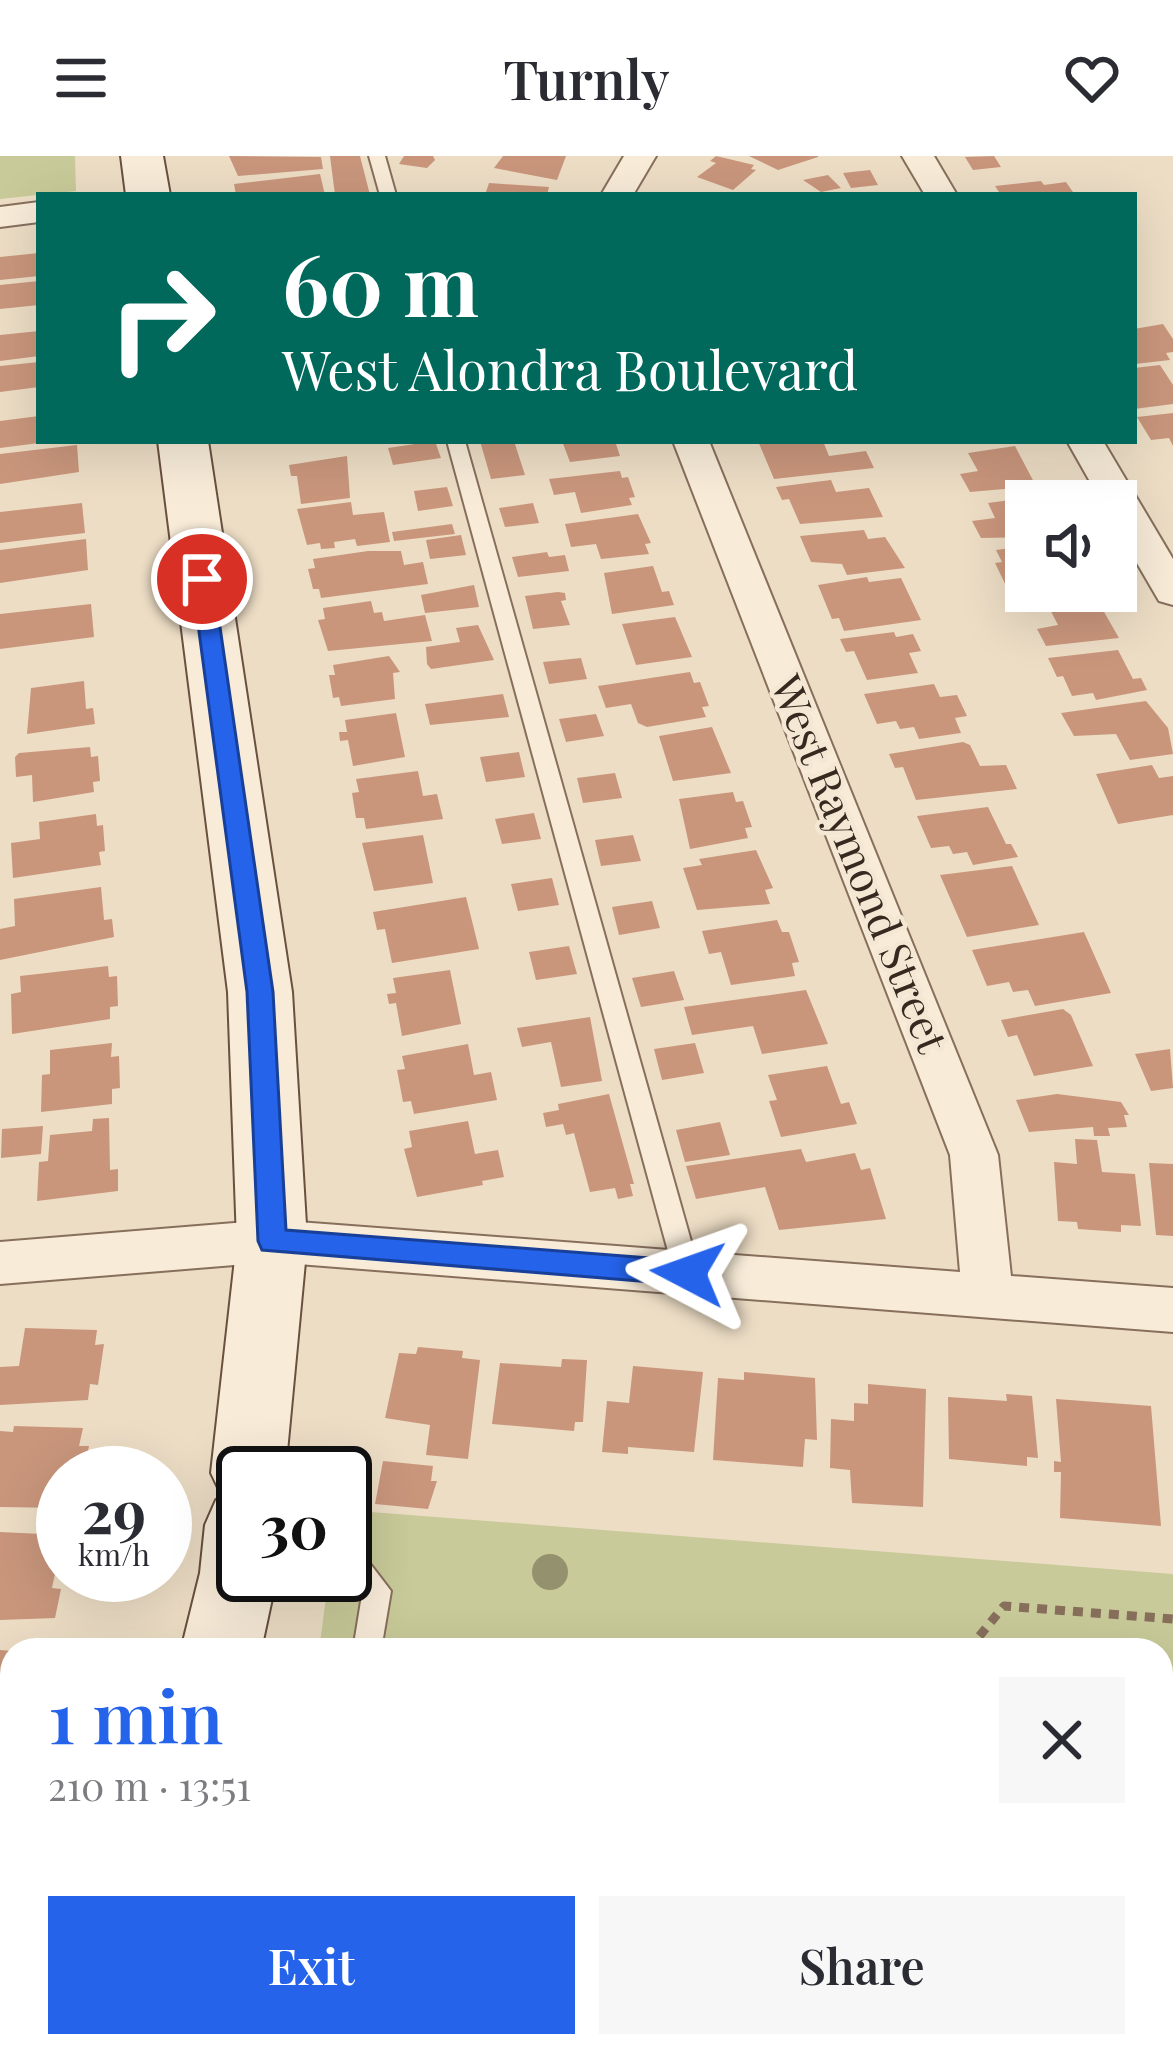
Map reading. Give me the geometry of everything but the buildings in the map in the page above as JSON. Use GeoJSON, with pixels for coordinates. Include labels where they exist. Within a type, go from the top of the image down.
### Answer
{"type":"FeatureCollection","features":[{"type":"Feature","properties":{"kind":"main road"},"geometry":{"type":"LineString","coordinates":[[142,156],[148,192]]}},
{"type":"Feature","properties":{"kind":"main road"},"geometry":{"type":"LineString","coordinates":[[183,444],[260,992],[272,1241],[251,1446]]}},
{"type":"Feature","properties":{"kind":"main road"},"geometry":{"type":"LineString","coordinates":[[223,1638],[232,1602]]}},
{"type":"Feature","properties":{"kind":"street"},"geometry":{"type":"LineString","coordinates":[[619,192],[640,156]]}},
{"type":"Feature","properties":{"kind":"street"},"geometry":{"type":"LineString","coordinates":[[918,156],[939,192]]}},
{"type":"Feature","properties":{"kind":"street"},"geometry":{"type":"LineString","coordinates":[[0,217],[36,212]]}},
{"type":"Feature","properties":{"kind":"street","name":"West Raymond Street"},"geometry":{"type":"LineString","coordinates":[[692,444],[974,1155],[988,1296]]}},
{"type":"Feature","properties":{"kind":"street"},"geometry":{"type":"LineString","coordinates":[[1087,444],[1173,592]]}},
{"type":"Feature","properties":{"kind":"street"},"geometry":{"type":"LineString","coordinates":[[0,1263],[272,1241],[1173,1310]]}},
{"type":"Feature","properties":{"kind":"lane"},"geometry":{"type":"LineString","coordinates":[[377,156],[387,192]]}},
{"type":"Feature","properties":{"kind":"lane"},"geometry":{"type":"LineString","coordinates":[[457,444],[688,1273]]}},
{"type":"Feature","properties":{"kind":"lane"},"geometry":{"type":"LineString","coordinates":[[370,1638],[377,1591],[372,1585]]}},
{"type":"Feature","properties":{"kind":"path"},"geometry":{"type":"LineString","coordinates":[[978,1638],[1004,1606],[1173,1619]]}},
{"type":"Feature","properties":{"kind":"green space"},"geometry":{"type":"Polygon","coordinates":[[[0,156],[75,156],[76,191],[0,199],[0,156]]]}},
{"type":"Feature","properties":{"kind":"green space"},"geometry":{"type":"Polygon","coordinates":[[[372,1512],[1173,1574],[1173,1638],[321,1638],[325,1602],[372,1602],[372,1512]]]}},
{"type":"Feature","properties":{"kind":"route"},"geometry":{"type":"LineString","coordinates":[[202,579],[260,992],[272,1241],[688,1273]]}}]}
